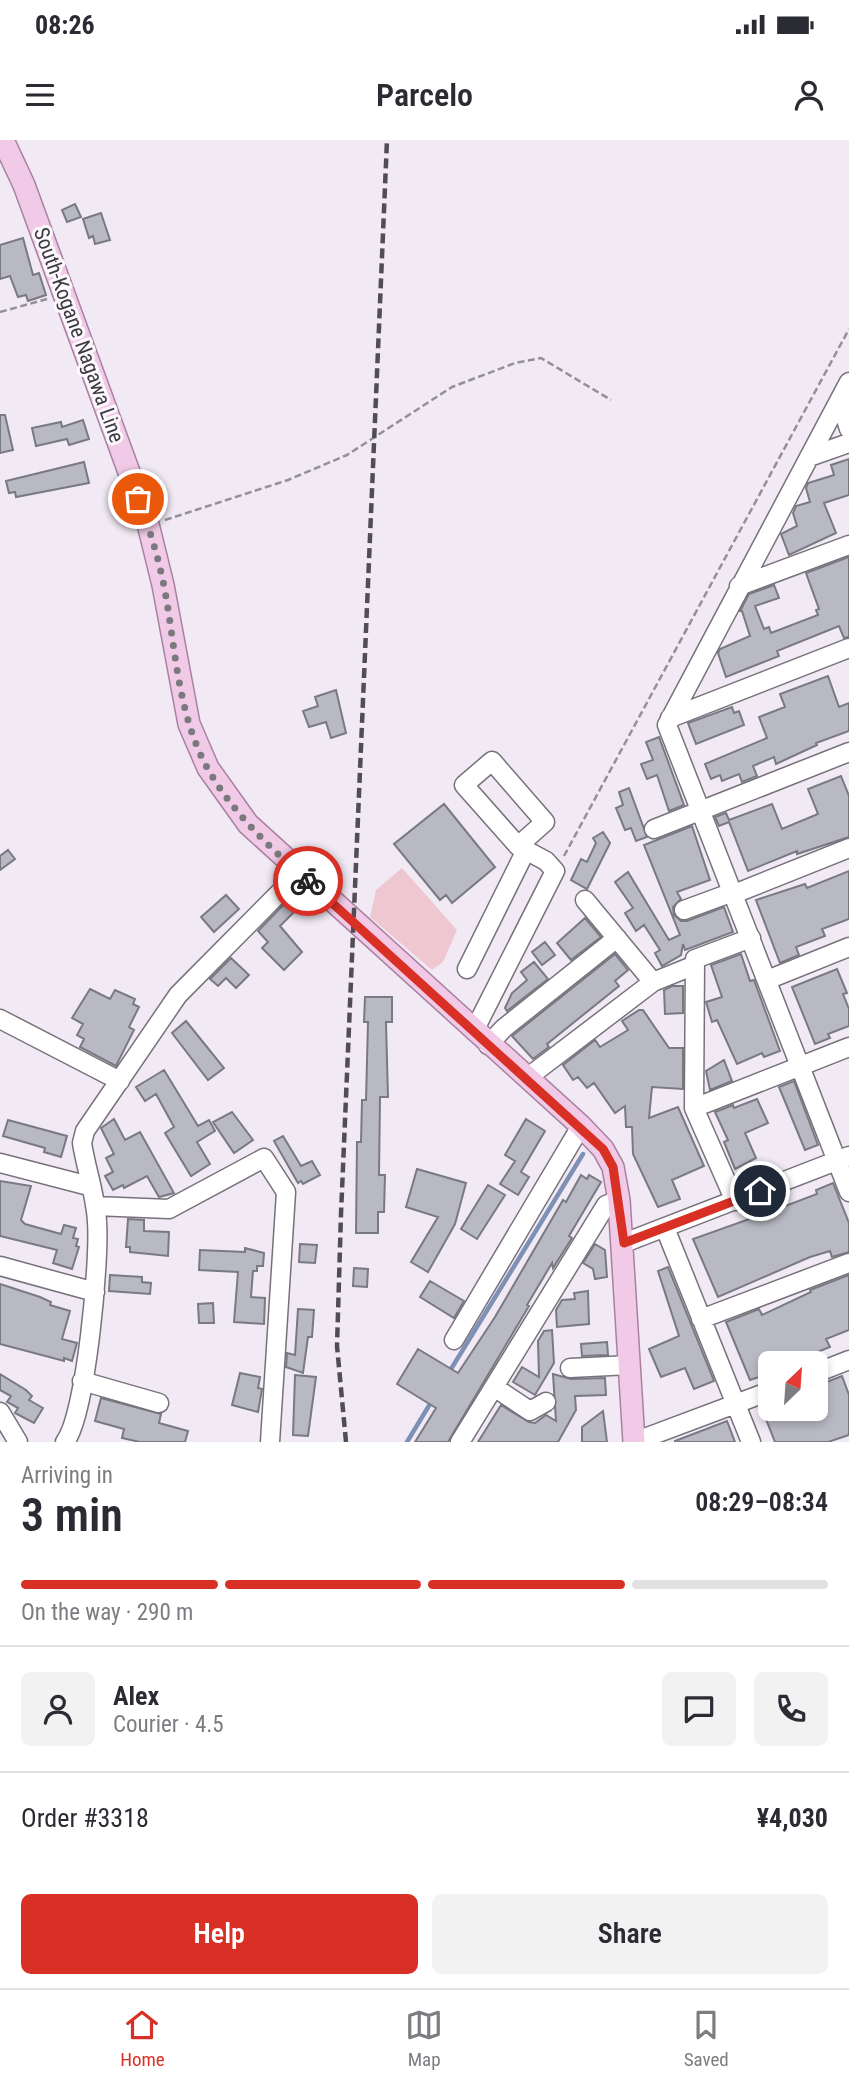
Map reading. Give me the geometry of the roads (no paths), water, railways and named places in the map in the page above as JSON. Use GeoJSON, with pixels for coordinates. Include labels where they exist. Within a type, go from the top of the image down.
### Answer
{"type":"FeatureCollection","features":[{"type":"Feature","properties":{"kind":"main road","name":"South-Kogane Nagawa Line"},"geometry":{"type":"LineString","coordinates":[[3,140],[24,185],[148,524],[163,585],[182,697],[189,724],[208,768],[247,824],[581,1126],[603,1149],[613,1167],[624,1243],[634,1442]]}},
{"type":"Feature","properties":{"kind":"street"},"geometry":{"type":"LineString","coordinates":[[849,383],[738,586],[667,725],[801,1066],[843,1158],[849,1192]]}},
{"type":"Feature","properties":{"kind":"street"},"geometry":{"type":"LineString","coordinates":[[840,400],[849,429]]}},
{"type":"Feature","properties":{"kind":"street"},"geometry":{"type":"LineString","coordinates":[[809,457],[849,443]]}},
{"type":"Feature","properties":{"kind":"street"},"geometry":{"type":"LineString","coordinates":[[738,586],[849,545]]}},
{"type":"Feature","properties":{"kind":"street"},"geometry":{"type":"LineString","coordinates":[[670,718],[849,648]]}},
{"type":"Feature","properties":{"kind":"street"},"geometry":{"type":"LineString","coordinates":[[654,829],[849,751]]}},
{"type":"Feature","properties":{"kind":"street"},"geometry":{"type":"LineString","coordinates":[[467,969],[522,848],[545,822],[492,761],[464,785],[522,848],[546,861],[555,871],[481,1038]]}},
{"type":"Feature","properties":{"kind":"street"},"geometry":{"type":"LineString","coordinates":[[684,910],[849,848]]}},
{"type":"Feature","properties":{"kind":"street"},"geometry":{"type":"LineString","coordinates":[[74,1439],[95,1292],[97,1221],[82,1143],[85,1131],[178,995],[299,873]]}},
{"type":"Feature","properties":{"kind":"street"},"geometry":{"type":"LineString","coordinates":[[585,900],[653,982]]}},
{"type":"Feature","properties":{"kind":"street"},"geometry":{"type":"LineString","coordinates":[[481,1038],[503,1028],[617,938]]}},
{"type":"Feature","properties":{"kind":"street"},"geometry":{"type":"LineString","coordinates":[[735,1201],[694,1108],[695,959],[751,938]]}},
{"type":"Feature","properties":{"kind":"street"},"geometry":{"type":"LineString","coordinates":[[767,980],[849,947]]}},
{"type":"Feature","properties":{"kind":"street"},"geometry":{"type":"LineString","coordinates":[[527,1078],[653,982],[695,965]]}},
{"type":"Feature","properties":{"kind":"street"},"geometry":{"type":"LineString","coordinates":[[0,1019],[120,1081]]}},
{"type":"Feature","properties":{"kind":"street"},"geometry":{"type":"LineString","coordinates":[[694,1108],[849,1047]]}},
{"type":"Feature","properties":{"kind":"street"},"geometry":{"type":"LineString","coordinates":[[454,1340],[581,1126]]}},
{"type":"Feature","properties":{"kind":"street"},"geometry":{"type":"LineString","coordinates":[[94,1206],[169,1209],[264,1158],[286,1192],[271,1442]]}},
{"type":"Feature","properties":{"kind":"street"},"geometry":{"type":"LineString","coordinates":[[624,1243],[843,1158]]}},
{"type":"Feature","properties":{"kind":"street"},"geometry":{"type":"LineString","coordinates":[[0,1163],[89,1186]]}},
{"type":"Feature","properties":{"kind":"street"},"geometry":{"type":"LineString","coordinates":[[460,1442],[606,1205],[619,1200]]}},
{"type":"Feature","properties":{"kind":"street"},"geometry":{"type":"LineString","coordinates":[[665,1228],[751,1442]]}},
{"type":"Feature","properties":{"kind":"street"},"geometry":{"type":"LineString","coordinates":[[701,1319],[849,1263]]}},
{"type":"Feature","properties":{"kind":"street"},"geometry":{"type":"LineString","coordinates":[[0,1266],[95,1292]]}},
{"type":"Feature","properties":{"kind":"street"},"geometry":{"type":"LineString","coordinates":[[828,1368],[849,1360]]}},
{"type":"Feature","properties":{"kind":"street"},"geometry":{"type":"LineString","coordinates":[[570,1368],[630,1366]]}},
{"type":"Feature","properties":{"kind":"street"},"geometry":{"type":"LineString","coordinates":[[82,1381],[159,1403]]}},
{"type":"Feature","properties":{"kind":"street"},"geometry":{"type":"LineString","coordinates":[[494,1387],[530,1411],[546,1402]]}},
{"type":"Feature","properties":{"kind":"street"},"geometry":{"type":"LineString","coordinates":[[634,1442],[758,1396]]}},
{"type":"Feature","properties":{"kind":"street"},"geometry":{"type":"LineString","coordinates":[[0,1412],[18,1442]]}},
{"type":"Feature","properties":{"kind":"waterway"},"geometry":{"type":"LineString","coordinates":[[448,1374],[583,1154]]}},
{"type":"Feature","properties":{"kind":"waterway"},"geometry":{"type":"LineString","coordinates":[[407,1442],[433,1399]]}},
{"type":"Feature","properties":{"kind":"railway"},"geometry":{"type":"LineString","coordinates":[[346,1442],[337,1346],[341,1214],[387,140]]}}]}
